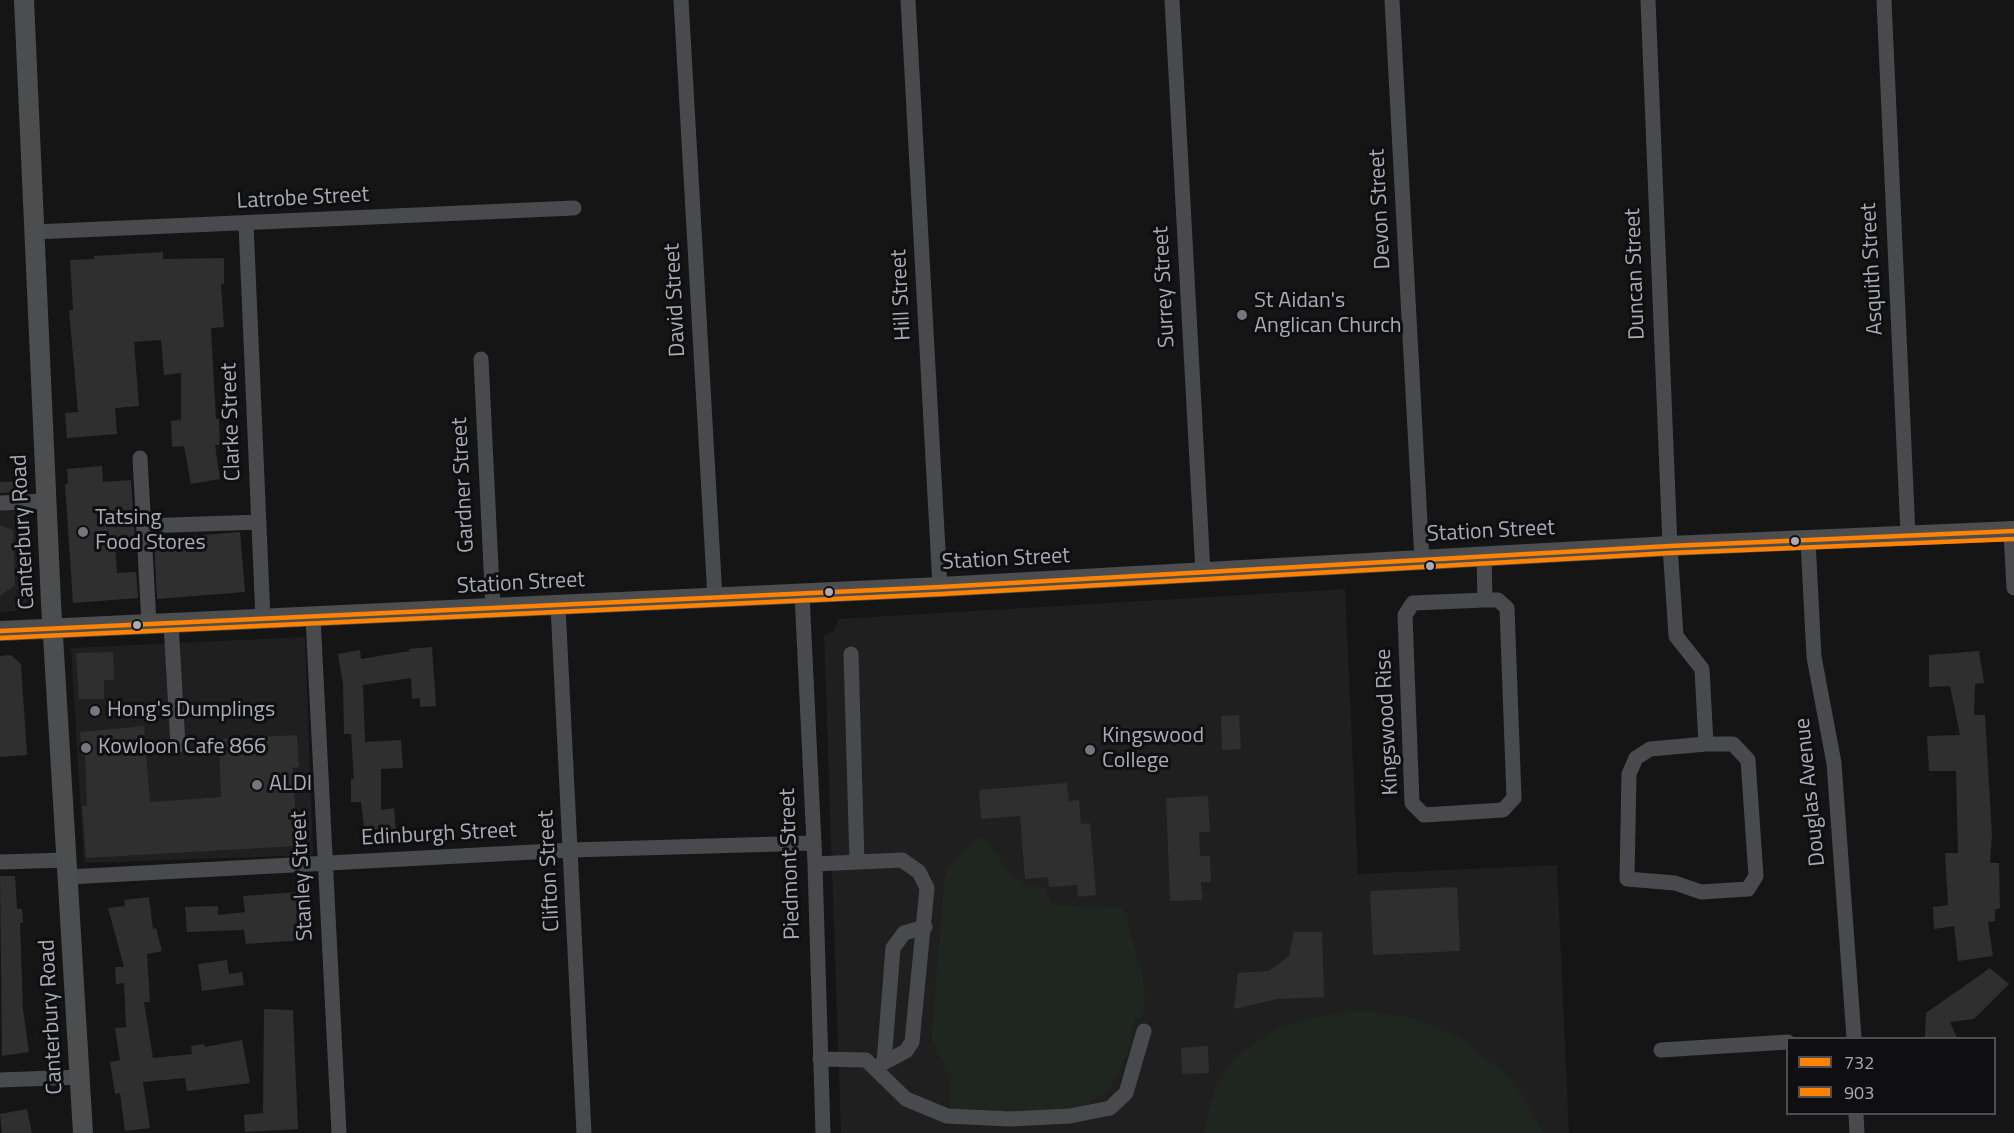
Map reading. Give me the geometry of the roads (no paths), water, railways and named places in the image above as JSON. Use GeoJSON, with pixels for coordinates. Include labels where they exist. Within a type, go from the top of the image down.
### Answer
{"type":"FeatureCollection","features":[{"type":"Feature","properties":{"kind":"main road","name":"Canterbury Road"},"geometry":{"type":"LineString","coordinates":[[24,0],[52,628],[83,1133]]}},
{"type":"Feature","properties":{"kind":"main road","name":"Station Street"},"geometry":{"type":"LineString","coordinates":[[0,631],[940,587],[1670,546],[2013,532]]}},
{"type":"Feature","properties":{"kind":"street","name":"David Street"},"geometry":{"type":"LineString","coordinates":[[681,0],[715,598]]}},
{"type":"Feature","properties":{"kind":"street","name":"Hill Street"},"geometry":{"type":"LineString","coordinates":[[908,0],[940,587]]}},
{"type":"Feature","properties":{"kind":"street","name":"Surrey Street"},"geometry":{"type":"LineString","coordinates":[[1172,0],[1203,572]]}},
{"type":"Feature","properties":{"kind":"street","name":"Devon Street"},"geometry":{"type":"LineString","coordinates":[[1392,0],[1422,560]]}},
{"type":"Feature","properties":{"kind":"street","name":"Duncan Street"},"geometry":{"type":"LineString","coordinates":[[1648,0],[1670,546],[1676,636],[1702,669],[1706,744]]}},
{"type":"Feature","properties":{"kind":"street","name":"Asquith Street"},"geometry":{"type":"LineString","coordinates":[[1884,0],[1908,536]]}},
{"type":"Feature","properties":{"kind":"street","name":"Latrobe Street"},"geometry":{"type":"LineString","coordinates":[[34,232],[574,208]]}},
{"type":"Feature","properties":{"kind":"street","name":"Clarke Street"},"geometry":{"type":"LineString","coordinates":[[246,224],[263,619]]}},
{"type":"Feature","properties":{"kind":"street","name":"Gardner Street"},"geometry":{"type":"LineString","coordinates":[[481,359],[493,609]]}},
{"type":"Feature","properties":{"kind":"street"},"geometry":{"type":"LineString","coordinates":[[140,458],[149,624]]}},
{"type":"Feature","properties":{"kind":"street"},"geometry":{"type":"LineString","coordinates":[[0,503],[46,501]]}},
{"type":"Feature","properties":{"kind":"street"},"geometry":{"type":"LineString","coordinates":[[144,526],[259,522]]}},
{"type":"Feature","properties":{"kind":"street"},"geometry":{"type":"LineString","coordinates":[[2013,532],[2014,588]]}},
{"type":"Feature","properties":{"kind":"street","name":"Douglas Avenue"},"geometry":{"type":"LineString","coordinates":[[1808,541],[1814,657],[1834,763],[1854,1037]]}},
{"type":"Feature","properties":{"kind":"street"},"geometry":{"type":"LineString","coordinates":[[1484,556],[1485,600]]}},
{"type":"Feature","properties":{"kind":"street","name":"Piedmont Street"},"geometry":{"type":"LineString","coordinates":[[802,594],[815,864],[823,1133]]}},
{"type":"Feature","properties":{"kind":"street","name":"Kingswood Rise"},"geometry":{"type":"LineString","coordinates":[[1485,600],[1498,600],[1507,608],[1514,798],[1503,810],[1424,815],[1412,803],[1405,615],[1413,603],[1485,600]]}},
{"type":"Feature","properties":{"kind":"street","name":"Clifton Street"},"geometry":{"type":"LineString","coordinates":[[558,606],[572,850],[584,1133]]}},
{"type":"Feature","properties":{"kind":"street","name":"Stanley Street"},"geometry":{"type":"LineString","coordinates":[[313,617],[339,1133]]}},
{"type":"Feature","properties":{"kind":"street"},"geometry":{"type":"LineString","coordinates":[[171,623],[178,745]]}},
{"type":"Feature","properties":{"kind":"street"},"geometry":{"type":"LineString","coordinates":[[851,654],[857,862]]}},
{"type":"Feature","properties":{"kind":"street"},"geometry":{"type":"LineString","coordinates":[[1706,744],[1733,744],[1748,760],[1756,876],[1748,889],[1701,892],[1675,883],[1627,879],[1629,774],[1636,758],[1650,748],[1706,744]]}},
{"type":"Feature","properties":{"kind":"street","name":"Edinburgh Street"},"geometry":{"type":"LineString","coordinates":[[0,862],[67,869],[324,865],[572,850],[814,843]]}},
{"type":"Feature","properties":{"kind":"street"},"geometry":{"type":"LineString","coordinates":[[815,864],[902,860],[919,872],[927,888],[912,1042],[906,1051],[880,1065]]}},
{"type":"Feature","properties":{"kind":"street"},"geometry":{"type":"LineString","coordinates":[[880,1065],[893,948],[904,933],[925,927]]}},
{"type":"Feature","properties":{"kind":"street"},"geometry":{"type":"LineString","coordinates":[[820,1059],[861,1059],[880,1065],[906,1099],[947,1116],[1010,1119],[1070,1116],[1110,1108],[1126,1093],[1144,1031]]}},
{"type":"Feature","properties":{"kind":"street"},"geometry":{"type":"LineString","coordinates":[[1661,1050],[1786,1042]]}},
{"type":"Feature","properties":{"kind":"street"},"geometry":{"type":"LineString","coordinates":[[0,1080],[80,1077]]}},
{"type":"Feature","properties":{"kind":"street"},"geometry":{"type":"LineString","coordinates":[[1857,1115],[1857,1133]]}},
{"type":"Feature","properties":{"kind":"place","name":"St Aidan's Anglican Church"},"geometry":{"type":"Point","coordinates":[1242,315]}},
{"type":"Feature","properties":{"kind":"place","name":"Tatsing Food Stores"},"geometry":{"type":"Point","coordinates":[83,532]}},
{"type":"Feature","properties":{"kind":"place","name":"Hong's Dumplings"},"geometry":{"type":"Point","coordinates":[95,711]}},
{"type":"Feature","properties":{"kind":"place","name":"Kowloon Cafe 866"},"geometry":{"type":"Point","coordinates":[86,748]}},
{"type":"Feature","properties":{"kind":"place","name":"Kingswood College"},"geometry":{"type":"Point","coordinates":[1090,750]}},
{"type":"Feature","properties":{"kind":"place","name":"ALDI"},"geometry":{"type":"Point","coordinates":[257,785]}}]}
